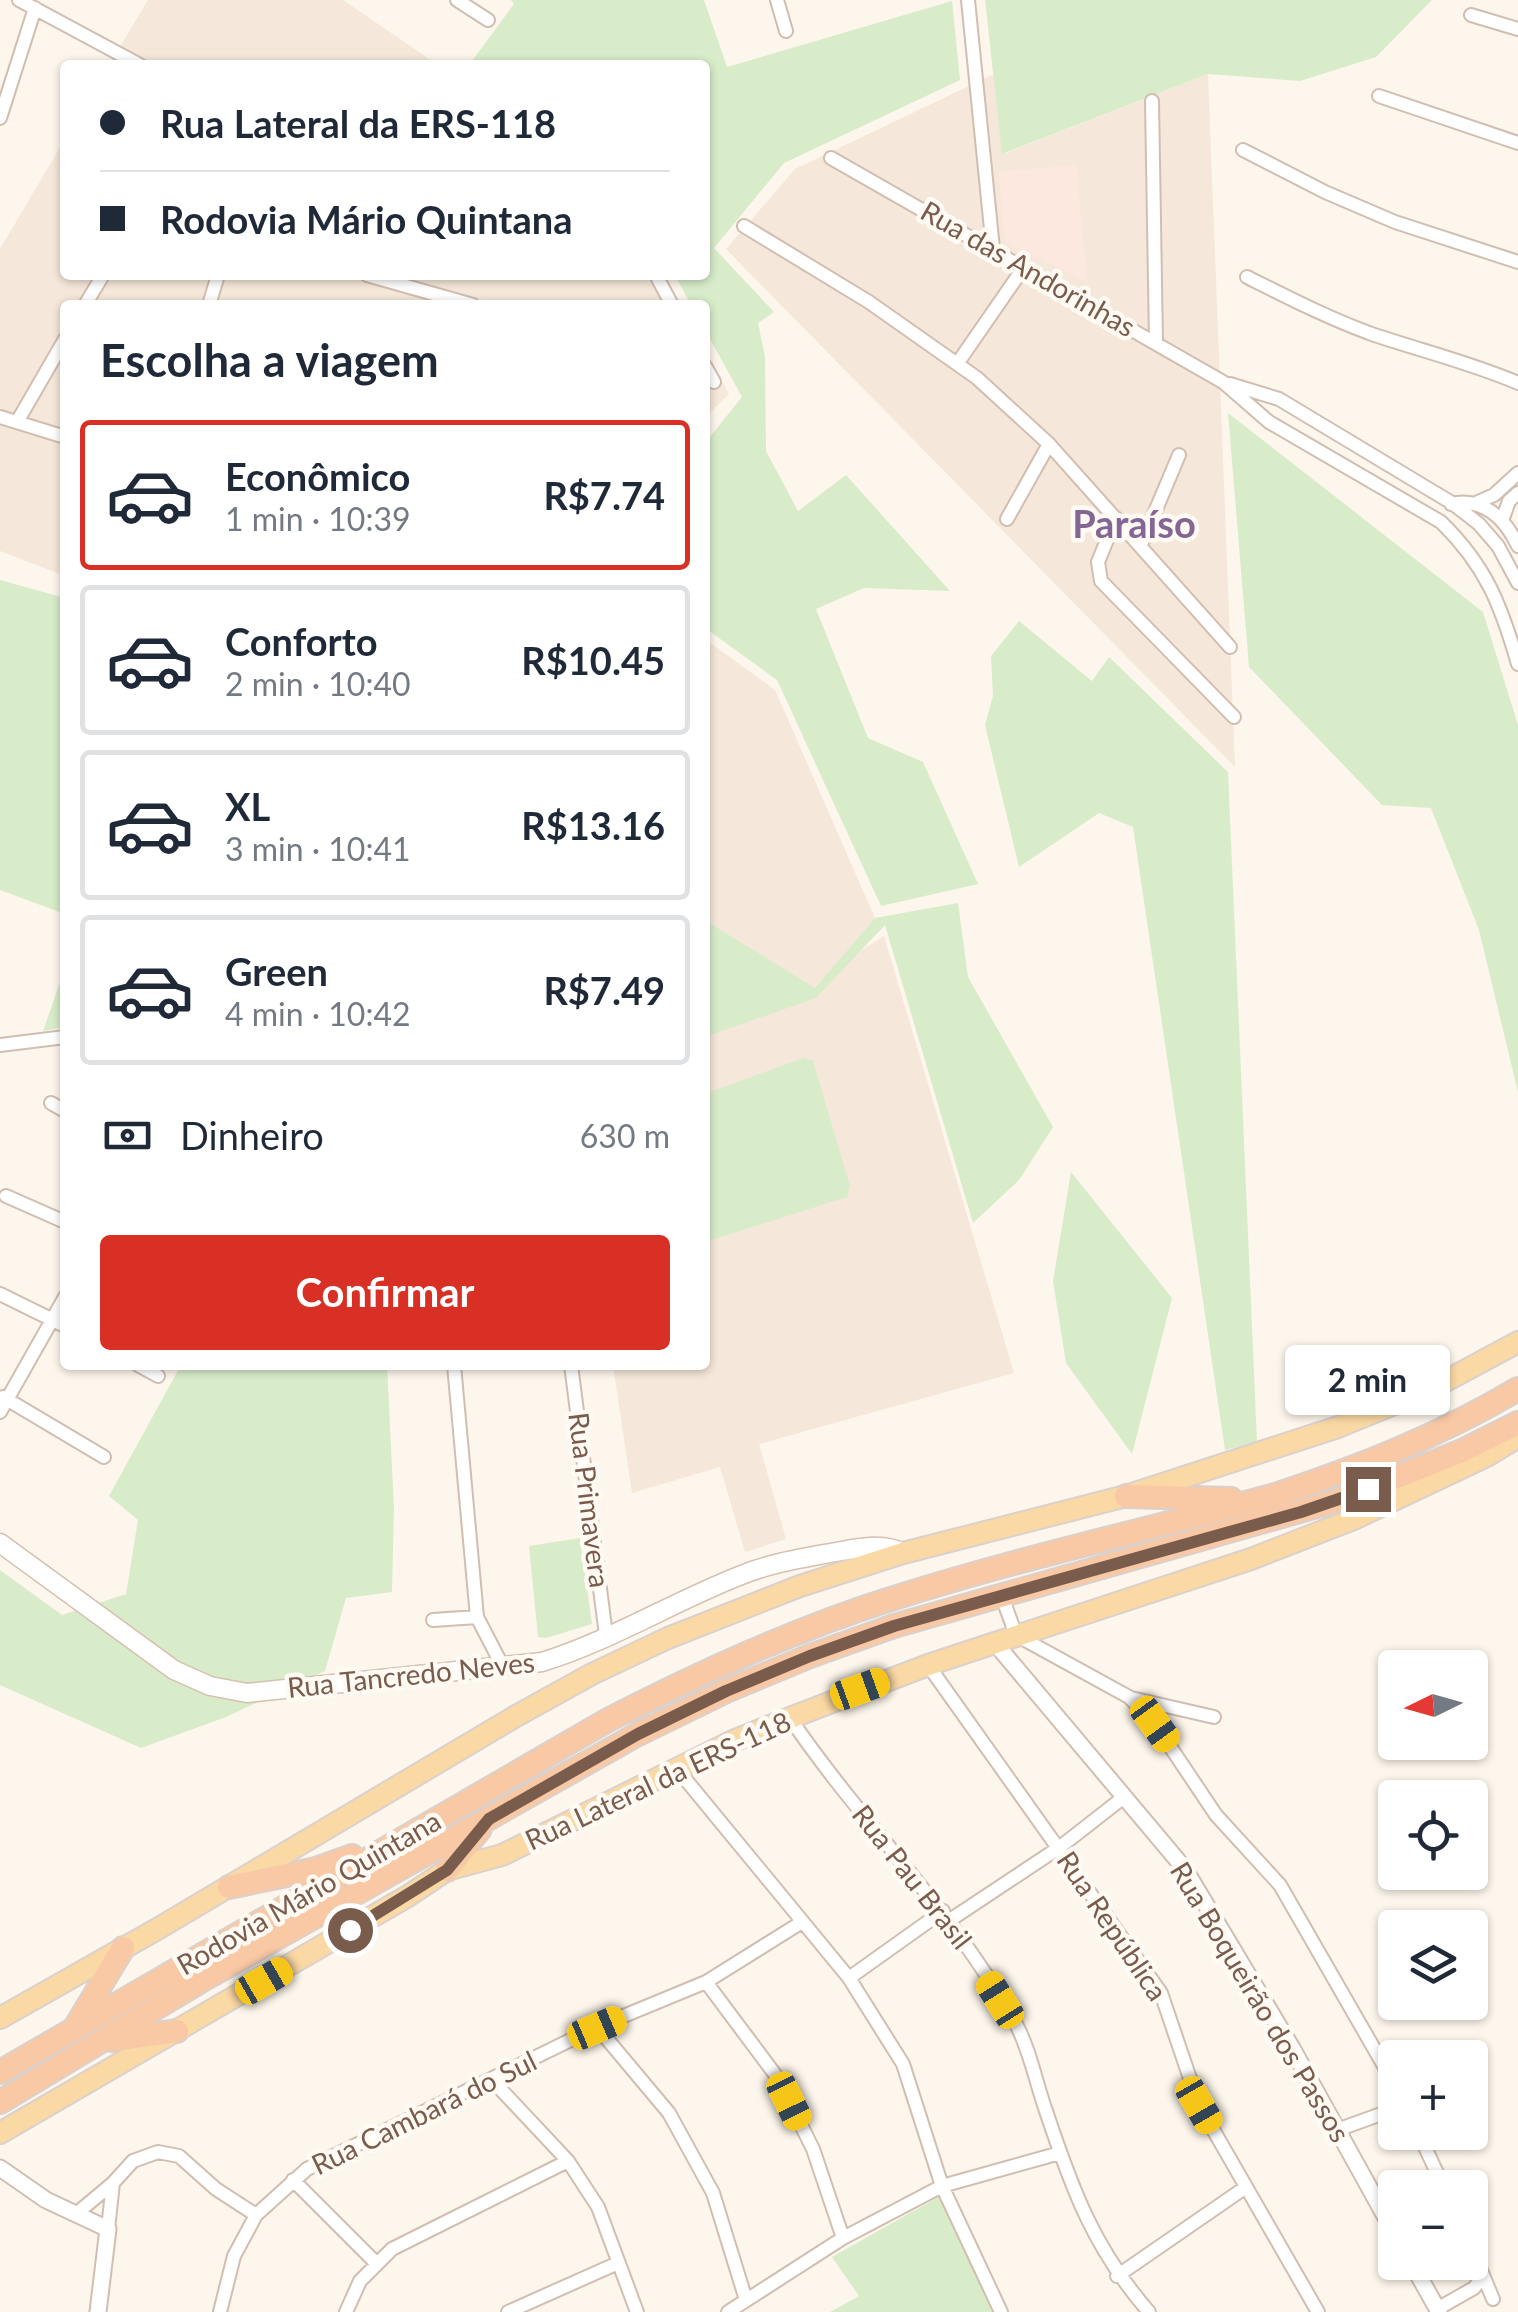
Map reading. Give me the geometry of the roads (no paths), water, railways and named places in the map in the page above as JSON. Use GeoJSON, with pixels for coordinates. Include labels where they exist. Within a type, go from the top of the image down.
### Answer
{"type":"FeatureCollection","features":[{"type":"Feature","properties":{"kind":"highway","name":"Rodovia Mário Quintana"},"geometry":{"type":"LineString","coordinates":[[0,2072],[608,1720],[678,1684],[799,1632],[938,1584],[1259,1500],[1403,1450],[1518,1389]]}},
{"type":"Feature","properties":{"kind":"highway","name":"Rodovia Mário Quintana"},"geometry":{"type":"LineString","coordinates":[[0,2102],[638,1734],[726,1691],[861,1638],[1001,1594],[1342,1499],[1452,1455],[1518,1423]]}},
{"type":"Feature","properties":{"kind":"highway"},"geometry":{"type":"LineString","coordinates":[[1126,1496],[1259,1500]]}},
{"type":"Feature","properties":{"kind":"highway"},"geometry":{"type":"LineString","coordinates":[[447,1870],[489,1819]]}},
{"type":"Feature","properties":{"kind":"highway"},"geometry":{"type":"LineString","coordinates":[[229,1887],[316,1868],[407,1836]]}},
{"type":"Feature","properties":{"kind":"highway"},"geometry":{"type":"LineString","coordinates":[[75,2028],[124,1948]]}},
{"type":"Feature","properties":{"kind":"highway"},"geometry":{"type":"LineString","coordinates":[[100,2042],[177,2030]]}},
{"type":"Feature","properties":{"kind":"main road"},"geometry":{"type":"LineString","coordinates":[[0,2018],[516,1716],[668,1638],[800,1586],[904,1553],[1126,1496],[1338,1427],[1427,1392],[1518,1342]]}},
{"type":"Feature","properties":{"kind":"main road","name":"Rua Lateral da ERS-118"},"geometry":{"type":"LineString","coordinates":[[0,2132],[447,1870],[502,1856],[790,1718],[928,1665],[1251,1559],[1356,1518],[1487,1456],[1518,1437]]}},
{"type":"Feature","properties":{"kind":"main road","name":"Rua Tancredo Neves"},"geometry":{"type":"LineString","coordinates":[[0,1543],[174,1670],[210,1686],[247,1693],[542,1662],[575,1652],[740,1576],[785,1561],[872,1547],[904,1553]]}},
{"type":"Feature","properties":{"kind":"main road"},"geometry":{"type":"LineString","coordinates":[[785,1561],[800,1586]]}},
{"type":"Feature","properties":{"kind":"street"},"geometry":{"type":"LineString","coordinates":[[20,0],[131,60]]}},
{"type":"Feature","properties":{"kind":"street"},"geometry":{"type":"LineString","coordinates":[[457,0],[488,20]]}},
{"type":"Feature","properties":{"kind":"street"},"geometry":{"type":"LineString","coordinates":[[776,0],[786,31]]}},
{"type":"Feature","properties":{"kind":"street"},"geometry":{"type":"LineString","coordinates":[[968,0],[992,249]]}},
{"type":"Feature","properties":{"kind":"street"},"geometry":{"type":"LineString","coordinates":[[0,118],[36,8]]}},
{"type":"Feature","properties":{"kind":"street"},"geometry":{"type":"LineString","coordinates":[[1471,14],[1518,28]]}},
{"type":"Feature","properties":{"kind":"street"},"geometry":{"type":"LineString","coordinates":[[1379,96],[1518,143]]}},
{"type":"Feature","properties":{"kind":"street"},"geometry":{"type":"LineString","coordinates":[[1152,102],[1156,343]]}},
{"type":"Feature","properties":{"kind":"street"},"geometry":{"type":"LineString","coordinates":[[1243,150],[1395,222],[1518,262]]}},
{"type":"Feature","properties":{"kind":"street","name":"Rua das Andorinhas"},"geometry":{"type":"LineString","coordinates":[[831,158],[1223,382]]}},
{"type":"Feature","properties":{"kind":"street"},"geometry":{"type":"LineString","coordinates":[[744,226],[869,302],[956,364],[1049,444],[1230,647]]}},
{"type":"Feature","properties":{"kind":"street"},"geometry":{"type":"LineString","coordinates":[[956,364],[1024,267]]}},
{"type":"Feature","properties":{"kind":"street"},"geometry":{"type":"LineString","coordinates":[[1247,277],[1305,307],[1370,333],[1518,383]]}},
{"type":"Feature","properties":{"kind":"street"},"geometry":{"type":"LineString","coordinates":[[401,280],[457,300]]}},
{"type":"Feature","properties":{"kind":"street"},"geometry":{"type":"LineString","coordinates":[[16,422],[60,347]]}},
{"type":"Feature","properties":{"kind":"street"},"geometry":{"type":"LineString","coordinates":[[710,375],[714,382]]}},
{"type":"Feature","properties":{"kind":"street"},"geometry":{"type":"LineString","coordinates":[[1223,382],[1279,399],[1452,504],[1479,524],[1498,546],[1518,580]]}},
{"type":"Feature","properties":{"kind":"street"},"geometry":{"type":"LineString","coordinates":[[1223,382],[1269,422],[1442,522],[1464,544],[1493,587],[1518,664]]}},
{"type":"Feature","properties":{"kind":"street"},"geometry":{"type":"LineString","coordinates":[[0,417],[60,435]]}},
{"type":"Feature","properties":{"kind":"street"},"geometry":{"type":"LineString","coordinates":[[1007,519],[1049,444]]}},
{"type":"Feature","properties":{"kind":"street"},"geometry":{"type":"LineString","coordinates":[[1141,545],[1179,455]]}},
{"type":"Feature","properties":{"kind":"street"},"geometry":{"type":"LineString","coordinates":[[1442,522],[1444,510],[1452,504],[1476,502],[1494,495],[1518,472]]}},
{"type":"Feature","properties":{"kind":"street"},"geometry":{"type":"LineString","coordinates":[[1502,521],[1509,502],[1518,493]]}},
{"type":"Feature","properties":{"kind":"street"},"geometry":{"type":"LineString","coordinates":[[1476,502],[1502,521],[1518,546]]}},
{"type":"Feature","properties":{"kind":"street"},"geometry":{"type":"LineString","coordinates":[[1116,518],[1098,562],[1101,581],[1234,717]]}},
{"type":"Feature","properties":{"kind":"street"},"geometry":{"type":"LineString","coordinates":[[0,1045],[60,1038]]}},
{"type":"Feature","properties":{"kind":"street"},"geometry":{"type":"LineString","coordinates":[[51,1103],[60,1108]]}},
{"type":"Feature","properties":{"kind":"street"},"geometry":{"type":"LineString","coordinates":[[6,1196],[60,1220]]}},
{"type":"Feature","properties":{"kind":"street"},"geometry":{"type":"LineString","coordinates":[[0,1294],[59,1323],[2,1402],[104,1457]]}},
{"type":"Feature","properties":{"kind":"street"},"geometry":{"type":"LineString","coordinates":[[147,1370],[158,1376]]}},
{"type":"Feature","properties":{"kind":"street"},"geometry":{"type":"LineString","coordinates":[[454,1370],[477,1617],[503,1666]]}},
{"type":"Feature","properties":{"kind":"street","name":"Rua Primavera"},"geometry":{"type":"LineString","coordinates":[[572,1370],[606,1636]]}},
{"type":"Feature","properties":{"kind":"street"},"geometry":{"type":"LineString","coordinates":[[1001,1594],[1016,1635],[1129,1697],[1214,1717]]}},
{"type":"Feature","properties":{"kind":"street"},"geometry":{"type":"LineString","coordinates":[[433,1620],[477,1617]]}},
{"type":"Feature","properties":{"kind":"street","name":"Rua Boqueirão dos Passos"},"geometry":{"type":"LineString","coordinates":[[994,1644],[1184,1868],[1378,2204]]}},
{"type":"Feature","properties":{"kind":"street","name":"Rua República"},"geometry":{"type":"LineString","coordinates":[[928,1665],[1161,1993],[1199,2105],[1318,2312]]}},
{"type":"Feature","properties":{"kind":"street"},"geometry":{"type":"LineString","coordinates":[[1129,1697],[1155,1724],[1216,1815],[1280,1885],[1378,2055]]}},
{"type":"Feature","properties":{"kind":"street","name":"Rua Pau Brasil"},"geometry":{"type":"LineString","coordinates":[[790,1718],[946,1915],[1018,2027],[1084,2215],[1118,2276],[1149,2312]]}},
{"type":"Feature","properties":{"kind":"street"},"geometry":{"type":"LineString","coordinates":[[677,1769],[849,1978],[903,2064],[942,2186],[1001,2312]]}},
{"type":"Feature","properties":{"kind":"street"},"geometry":{"type":"LineString","coordinates":[[849,1978],[1060,1847],[1124,1797]]}},
{"type":"Feature","properties":{"kind":"street","name":"Rua Cambará do Sul"},"geometry":{"type":"LineString","coordinates":[[220,2312],[234,2256],[256,2215],[322,2160],[597,2028],[706,1982],[802,1922]]}},
{"type":"Feature","properties":{"kind":"street"},"geometry":{"type":"LineString","coordinates":[[706,1982],[778,2077],[813,2149],[843,2238]]}},
{"type":"Feature","properties":{"kind":"street"},"geometry":{"type":"LineString","coordinates":[[597,2028],[669,2113],[713,2194],[746,2300]]}},
{"type":"Feature","properties":{"kind":"street"},"geometry":{"type":"LineString","coordinates":[[490,2080],[568,2161],[598,2207],[637,2312]]}},
{"type":"Feature","properties":{"kind":"street"},"geometry":{"type":"LineString","coordinates":[[1337,2130],[1378,2115]]}},
{"type":"Feature","properties":{"kind":"street"},"geometry":{"type":"LineString","coordinates":[[76,2214],[133,2161],[144,2154],[168,2152],[189,2162],[216,2189],[256,2215]]}},
{"type":"Feature","properties":{"kind":"street"},"geometry":{"type":"LineString","coordinates":[[728,2312],[843,2238],[942,2186],[1060,2153]]}},
{"type":"Feature","properties":{"kind":"street"},"geometry":{"type":"LineString","coordinates":[[346,2312],[360,2281],[376,2263],[409,2240],[568,2161]]}},
{"type":"Feature","properties":{"kind":"street"},"geometry":{"type":"LineString","coordinates":[[0,2168],[46,2200],[108,2229]]}},
{"type":"Feature","properties":{"kind":"street"},"geometry":{"type":"LineString","coordinates":[[294,2180],[376,2263]]}},
{"type":"Feature","properties":{"kind":"street"},"geometry":{"type":"LineString","coordinates":[[98,2312],[113,2183]]}},
{"type":"Feature","properties":{"kind":"street"},"geometry":{"type":"LineString","coordinates":[[1118,2276],[1246,2186]]}},
{"type":"Feature","properties":{"kind":"street"},"geometry":{"type":"LineString","coordinates":[[508,2312],[618,2262]]}},
{"type":"Feature","properties":{"kind":"street"},"geometry":{"type":"LineString","coordinates":[[1421,2280],[1438,2310],[1474,2288],[1480,2280]]}},
{"type":"Feature","properties":{"kind":"street"},"geometry":{"type":"LineString","coordinates":[[1485,2280],[1493,2299]]}},
{"type":"Feature","properties":{"kind":"district","name":"Paraíso"},"geometry":{"type":"Point","coordinates":[1134,525]}}]}
